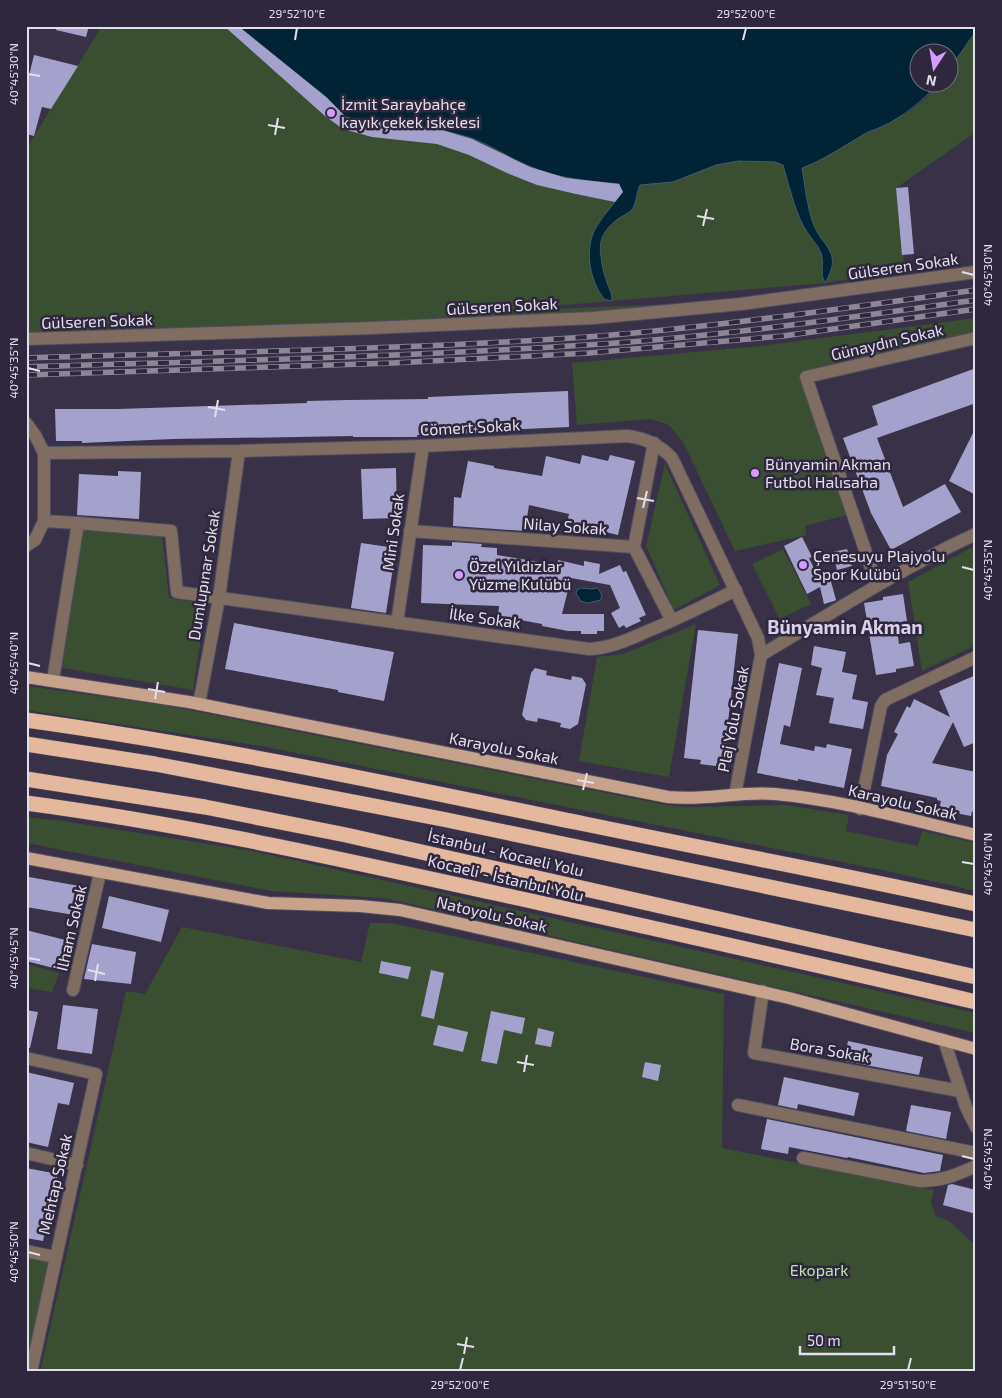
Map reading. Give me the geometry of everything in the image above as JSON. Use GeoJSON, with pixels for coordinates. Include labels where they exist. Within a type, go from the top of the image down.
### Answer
{"type":"FeatureCollection","features":[{"type":"Feature","properties":{"kind":"highway"},"geometry":{"type":"LineString","coordinates":[[26,720],[141,737],[324,771],[976,904]]}},
{"type":"Feature","properties":{"kind":"highway"},"geometry":{"type":"LineString","coordinates":[[26,744],[155,764],[442,819],[976,930]]}},
{"type":"Feature","properties":{"kind":"highway","name":"İstanbul - Kocaeli Yolu"},"geometry":{"type":"LineString","coordinates":[[26,779],[205,807],[346,835],[976,977]]}},
{"type":"Feature","properties":{"kind":"highway","name":"Kocaeli - İstanbul Yolu"},"geometry":{"type":"LineString","coordinates":[[26,803],[155,822],[269,843],[783,957],[976,1002]]}},
{"type":"Feature","properties":{"kind":"main road","name":"Karayolu Sokak"},"geometry":{"type":"LineString","coordinates":[[26,677],[200,704],[668,797],[707,798],[774,794],[808,798],[976,835]]}},
{"type":"Feature","properties":{"kind":"main road","name":"Natoyolu Sokak"},"geometry":{"type":"LineString","coordinates":[[26,858],[268,903],[360,906],[400,910],[762,992],[840,1011],[976,1049]]}},
{"type":"Feature","properties":{"kind":"street","name":"Gülseren Sokak"},"geometry":{"type":"LineString","coordinates":[[26,340],[381,328],[593,318],[741,304],[976,272]]}},
{"type":"Feature","properties":{"kind":"street","name":"Günaydın Sokak"},"geometry":{"type":"LineString","coordinates":[[877,585],[806,377],[976,338]]}},
{"type":"Feature","properties":{"kind":"street"},"geometry":{"type":"LineString","coordinates":[[26,423],[35,435],[44,453],[44,521],[35,540],[26,546]]}},
{"type":"Feature","properties":{"kind":"street","name":"Cömert Sokak"},"geometry":{"type":"LineString","coordinates":[[44,453],[239,451],[638,437],[663,448],[672,458],[758,638],[761,655]]}},
{"type":"Feature","properties":{"kind":"street"},"geometry":{"type":"LineString","coordinates":[[654,443],[634,546],[672,621]]}},
{"type":"Feature","properties":{"kind":"street","name":"Mini Sokak"},"geometry":{"type":"LineString","coordinates":[[397,623],[423,446]]}},
{"type":"Feature","properties":{"kind":"street","name":"Dumlupınar Sokak"},"geometry":{"type":"LineString","coordinates":[[200,704],[219,598],[239,451]]}},
{"type":"Feature","properties":{"kind":"street"},"geometry":{"type":"LineString","coordinates":[[44,521],[78,523],[53,680]]}},
{"type":"Feature","properties":{"kind":"street","name":"İlke Sokak"},"geometry":{"type":"LineString","coordinates":[[78,523],[171,531],[177,592],[589,649],[612,646],[672,621],[736,590]]}},
{"type":"Feature","properties":{"kind":"street","name":"Nilay Sokak"},"geometry":{"type":"LineString","coordinates":[[410,530],[634,546]]}},
{"type":"Feature","properties":{"kind":"street","name":"Plaj Yolu Sokak"},"geometry":{"type":"LineString","coordinates":[[735,795],[761,655],[877,585],[940,550],[976,534]]}},
{"type":"Feature","properties":{"kind":"street"},"geometry":{"type":"LineString","coordinates":[[860,809],[880,714],[885,700],[976,657]]}},
{"type":"Feature","properties":{"kind":"street","name":"İlham Sokak"},"geometry":{"type":"LineString","coordinates":[[73,990],[100,873]]}},
{"type":"Feature","properties":{"kind":"street","name":"Bora Sokak"},"geometry":{"type":"LineString","coordinates":[[762,992],[754,1053],[960,1091]]}},
{"type":"Feature","properties":{"kind":"street"},"geometry":{"type":"LineString","coordinates":[[944,1040],[960,1091],[975,1126]]}},
{"type":"Feature","properties":{"kind":"street","name":"Mehtap Sokak"},"geometry":{"type":"LineString","coordinates":[[26,1058],[96,1074],[31,1372]]}},
{"type":"Feature","properties":{"kind":"street"},"geometry":{"type":"LineString","coordinates":[[738,1105],[976,1153]]}},
{"type":"Feature","properties":{"kind":"street"},"geometry":{"type":"LineString","coordinates":[[26,1153],[77,1165]]}},
{"type":"Feature","properties":{"kind":"street"},"geometry":{"type":"LineString","coordinates":[[803,1158],[920,1181],[935,1181],[949,1178],[976,1166]]}},
{"type":"Feature","properties":{"kind":"street"},"geometry":{"type":"LineString","coordinates":[[26,1251],[55,1257]]}},
{"type":"Feature","properties":{"kind":"green space"},"geometry":{"type":"Polygon","coordinates":[[[102,26],[238,26],[326,97],[337,110],[354,119],[442,130],[589,181],[640,185],[716,165],[739,161],[775,162],[783,165],[877,129],[912,109],[931,92],[960,92],[960,54],[976,31],[976,132],[896,188],[905,270],[825,283],[493,311],[677,304],[547,315],[26,333],[26,149],[102,26]]]}},
{"type":"Feature","properties":{"kind":"green space"},"geometry":{"type":"Polygon","coordinates":[[[976,318],[976,334],[800,373],[847,515],[805,526],[807,535],[735,551],[683,442],[669,425],[651,419],[577,425],[572,363],[760,346],[976,318]]]}},
{"type":"Feature","properties":{"kind":"green space"},"geometry":{"type":"Polygon","coordinates":[[[665,464],[720,585],[674,610],[646,546],[665,464]]]}},
{"type":"Feature","properties":{"kind":"green space"},"geometry":{"type":"Polygon","coordinates":[[[83,527],[162,536],[169,598],[206,604],[193,690],[62,668],[83,527]]]}},
{"type":"Feature","properties":{"kind":"green space"},"geometry":{"type":"Polygon","coordinates":[[[976,545],[976,645],[922,671],[908,582],[976,545]]]}},
{"type":"Feature","properties":{"kind":"green space"},"geometry":{"type":"Polygon","coordinates":[[[783,549],[811,604],[780,619],[752,564],[783,549]]]}},
{"type":"Feature","properties":{"kind":"green space"},"geometry":{"type":"Polygon","coordinates":[[[696,624],[669,777],[579,761],[597,657],[623,654],[696,624]]]}},
{"type":"Feature","properties":{"kind":"green space"},"geometry":{"type":"Polygon","coordinates":[[[26,686],[164,705],[667,805],[685,807],[787,805],[849,815],[846,831],[918,846],[922,831],[976,843],[976,891],[887,871],[261,746],[26,710],[26,686]]]}},
{"type":"Feature","properties":{"kind":"green space"},"geometry":{"type":"Polygon","coordinates":[[[26,817],[63,821],[253,851],[976,1013],[976,1033],[397,901],[381,898],[271,891],[26,843],[26,817]]]}},
{"type":"Feature","properties":{"kind":"green space","name":"Ekopark"},"geometry":{"type":"Polygon","coordinates":[[[370,923],[391,923],[724,994],[722,1148],[934,1190],[931,1203],[936,1216],[949,1221],[976,1246],[976,1372],[40,1372],[126,991],[145,994],[182,927],[361,962],[370,923]]]}},
{"type":"Feature","properties":{"kind":"green space"},"geometry":{"type":"Polygon","coordinates":[[[26,964],[59,973],[52,992],[26,988],[26,964]]]}},
{"type":"Feature","properties":{"kind":"green space"},"geometry":{"type":"Polygon","coordinates":[[[26,1257],[49,1262],[30,1353],[26,1352],[26,1257]]]}},
{"type":"Feature","properties":{"kind":"water"},"geometry":{"type":"Polygon","coordinates":[[[238,26],[976,26],[976,31],[960,54],[960,42],[910,42],[910,92],[930,92],[912,108],[889,123],[867,132],[825,157],[802,168],[813,223],[830,250],[832,257],[830,272],[825,283],[822,275],[821,253],[800,220],[783,165],[775,162],[739,161],[716,165],[673,182],[640,185],[631,211],[609,226],[602,240],[600,250],[602,265],[612,301],[604,299],[599,292],[592,274],[589,256],[595,229],[622,192],[619,184],[574,179],[551,174],[522,163],[471,138],[442,130],[346,117],[326,97],[238,26]]]}},
{"type":"Feature","properties":{"kind":"water"},"geometry":{"type":"Polygon","coordinates":[[[581,588],[597,588],[601,593],[601,600],[587,603],[581,601],[576,594],[577,590],[581,588]]]}},
{"type":"Feature","properties":{"kind":"building"},"geometry":{"type":"Polygon","coordinates":[[[57,26],[89,26],[86,37],[56,30],[57,26]]]}},
{"type":"Feature","properties":{"kind":"building","name":"İzmit Saraybahçe kayık çekek iskelesi"},"geometry":{"type":"Polygon","coordinates":[[[224,26],[238,26],[326,97],[346,117],[442,130],[472,139],[530,167],[566,178],[619,184],[623,192],[615,202],[576,194],[537,185],[469,155],[437,144],[372,137],[343,129],[325,116],[224,26]]]}},
{"type":"Feature","properties":{"kind":"building"},"geometry":{"type":"Polygon","coordinates":[[[34,55],[78,66],[51,109],[42,107],[34,136],[26,134],[26,88],[34,55]]]}},
{"type":"Feature","properties":{"kind":"building"},"geometry":{"type":"Polygon","coordinates":[[[908,187],[914,254],[902,255],[896,188],[908,187]]]}},
{"type":"Feature","properties":{"kind":"building"},"geometry":{"type":"Polygon","coordinates":[[[976,368],[976,403],[877,438],[903,507],[945,484],[961,512],[891,550],[871,513],[843,438],[878,425],[872,406],[976,368]]]}},
{"type":"Feature","properties":{"kind":"building"},"geometry":{"type":"Polygon","coordinates":[[[568,391],[569,427],[417,435],[417,437],[353,436],[173,439],[82,443],[82,441],[56,441],[55,409],[118,409],[307,403],[307,401],[428,399],[428,397],[568,391]]]}},
{"type":"Feature","properties":{"kind":"building"},"geometry":{"type":"Polygon","coordinates":[[[976,427],[976,495],[949,481],[976,427]]]}},
{"type":"Feature","properties":{"kind":"building"},"geometry":{"type":"Polygon","coordinates":[[[582,455],[608,461],[610,455],[635,461],[618,535],[593,529],[592,533],[566,527],[569,514],[529,505],[525,531],[453,526],[454,497],[461,498],[468,461],[494,466],[494,468],[542,476],[546,456],[580,464],[582,455]]]}},
{"type":"Feature","properties":{"kind":"building"},"geometry":{"type":"Polygon","coordinates":[[[396,468],[397,518],[363,519],[361,469],[396,468]]]}},
{"type":"Feature","properties":{"kind":"building"},"geometry":{"type":"Polygon","coordinates":[[[118,471],[141,472],[139,519],[77,515],[79,474],[118,476],[118,471]]]}},
{"type":"Feature","properties":{"kind":"building","name":"Çenesuyu Plajyolu Spor Kulübü"},"geometry":{"type":"Polygon","coordinates":[[[802,537],[812,557],[809,558],[818,577],[829,574],[836,600],[824,604],[820,587],[807,594],[784,546],[802,537]]]}},
{"type":"Feature","properties":{"kind":"building"},"geometry":{"type":"Polygon","coordinates":[[[452,542],[482,544],[481,547],[497,548],[497,555],[557,565],[558,560],[584,566],[584,561],[600,564],[599,574],[620,565],[623,572],[626,571],[646,615],[639,618],[641,621],[626,628],[624,625],[619,628],[611,613],[620,608],[610,585],[571,578],[562,614],[604,614],[604,631],[597,631],[597,634],[581,634],[581,631],[568,631],[498,616],[499,606],[421,603],[423,545],[452,546],[452,542]]]}},
{"type":"Feature","properties":{"kind":"building"},"geometry":{"type":"Polygon","coordinates":[[[361,543],[396,548],[386,613],[351,608],[361,543]]]}},
{"type":"Feature","properties":{"kind":"building"},"geometry":{"type":"Polygon","coordinates":[[[847,549],[852,566],[837,570],[833,552],[847,549]]]}},
{"type":"Feature","properties":{"kind":"building"},"geometry":{"type":"Polygon","coordinates":[[[903,594],[907,621],[896,623],[899,644],[910,642],[914,666],[896,669],[896,672],[876,675],[864,603],[883,600],[883,597],[903,594]]]}},
{"type":"Feature","properties":{"kind":"building"},"geometry":{"type":"Polygon","coordinates":[[[234,623],[394,652],[384,701],[338,692],[338,690],[225,669],[234,623]]]}},
{"type":"Feature","properties":{"kind":"building"},"geometry":{"type":"Polygon","coordinates":[[[698,630],[738,634],[723,767],[700,764],[701,760],[684,758],[698,630]]]}},
{"type":"Feature","properties":{"kind":"building"},"geometry":{"type":"Polygon","coordinates":[[[814,646],[846,652],[842,672],[857,675],[852,699],[868,702],[863,729],[829,723],[834,698],[816,695],[822,668],[811,665],[814,646]]]}},
{"type":"Feature","properties":{"kind":"building"},"geometry":{"type":"Polygon","coordinates":[[[779,663],[802,668],[790,727],[784,725],[780,744],[814,751],[815,746],[826,748],[827,744],[852,749],[844,788],[757,773],[779,663]]]}},
{"type":"Feature","properties":{"kind":"building"},"geometry":{"type":"Polygon","coordinates":[[[535,668],[547,671],[546,675],[571,680],[572,676],[582,678],[586,684],[578,724],[570,729],[560,727],[561,723],[538,718],[537,722],[526,720],[522,715],[531,673],[535,668]]]}},
{"type":"Feature","properties":{"kind":"building"},"geometry":{"type":"Polygon","coordinates":[[[976,675],[976,742],[964,747],[953,722],[932,763],[976,772],[976,800],[971,816],[939,810],[941,801],[937,800],[937,798],[881,786],[887,755],[898,734],[894,732],[907,706],[910,708],[914,699],[950,717],[939,691],[976,675]]]}},
{"type":"Feature","properties":{"kind":"building"},"geometry":{"type":"Polygon","coordinates":[[[29,877],[85,887],[80,916],[26,907],[29,877]]]}},
{"type":"Feature","properties":{"kind":"building"},"geometry":{"type":"Polygon","coordinates":[[[109,896],[169,910],[161,942],[102,928],[109,896]]]}},
{"type":"Feature","properties":{"kind":"building"},"geometry":{"type":"Polygon","coordinates":[[[26,930],[73,942],[65,971],[26,961],[26,930]]]}},
{"type":"Feature","properties":{"kind":"building"},"geometry":{"type":"Polygon","coordinates":[[[92,944],[136,952],[131,984],[84,979],[92,944]]]}},
{"type":"Feature","properties":{"kind":"building"},"geometry":{"type":"Polygon","coordinates":[[[381,961],[411,967],[408,979],[379,973],[381,961]]]}},
{"type":"Feature","properties":{"kind":"building"},"geometry":{"type":"Polygon","coordinates":[[[431,970],[444,973],[434,1019],[421,1016],[431,970]]]}},
{"type":"Feature","properties":{"kind":"building"},"geometry":{"type":"Polygon","coordinates":[[[63,1005],[98,1009],[92,1054],[57,1049],[63,1005]]]}},
{"type":"Feature","properties":{"kind":"building"},"geometry":{"type":"Polygon","coordinates":[[[26,1010],[38,1012],[30,1048],[26,1048],[26,1010]]]}},
{"type":"Feature","properties":{"kind":"building"},"geometry":{"type":"Polygon","coordinates":[[[491,1011],[525,1018],[522,1034],[504,1030],[497,1064],[481,1061],[491,1011]]]}},
{"type":"Feature","properties":{"kind":"building"},"geometry":{"type":"Polygon","coordinates":[[[438,1025],[468,1032],[463,1052],[433,1045],[438,1025]]]}},
{"type":"Feature","properties":{"kind":"building"},"geometry":{"type":"Polygon","coordinates":[[[538,1028],[554,1032],[551,1047],[535,1044],[538,1028]]]}},
{"type":"Feature","properties":{"kind":"building"},"geometry":{"type":"Polygon","coordinates":[[[848,1041],[923,1057],[919,1075],[844,1061],[848,1041]]]}},
{"type":"Feature","properties":{"kind":"building"},"geometry":{"type":"Polygon","coordinates":[[[645,1062],[661,1065],[658,1081],[642,1077],[645,1062]]]}},
{"type":"Feature","properties":{"kind":"building"},"geometry":{"type":"Polygon","coordinates":[[[26,1072],[74,1083],[69,1105],[58,1103],[48,1147],[26,1142],[26,1072]]]}},
{"type":"Feature","properties":{"kind":"building"},"geometry":{"type":"Polygon","coordinates":[[[784,1077],[859,1093],[854,1116],[798,1104],[797,1109],[778,1105],[784,1077]]]}},
{"type":"Feature","properties":{"kind":"building"},"geometry":{"type":"Polygon","coordinates":[[[911,1105],[951,1112],[946,1139],[906,1131],[911,1105]]]}},
{"type":"Feature","properties":{"kind":"building"},"geometry":{"type":"Polygon","coordinates":[[[767,1119],[943,1155],[940,1171],[924,1173],[789,1147],[788,1154],[761,1149],[767,1119]]]}},
{"type":"Feature","properties":{"kind":"building"},"geometry":{"type":"Polygon","coordinates":[[[26,1168],[58,1174],[43,1241],[26,1238],[26,1168]]]}},
{"type":"Feature","properties":{"kind":"building"},"geometry":{"type":"Polygon","coordinates":[[[952,1184],[976,1190],[976,1214],[943,1205],[948,1185],[952,1184]]]}},
{"type":"Feature","properties":{"kind":"railway"},"geometry":{"type":"LineString","coordinates":[[26,358],[376,348],[586,337],[732,322],[976,290]]}},
{"type":"Feature","properties":{"kind":"railway"},"geometry":{"type":"LineString","coordinates":[[26,367],[376,356],[635,342],[733,332],[976,300]]}},
{"type":"Feature","properties":{"kind":"railway"},"geometry":{"type":"LineString","coordinates":[[26,375],[393,363],[589,353],[783,336],[976,309]]}},
{"type":"Feature","properties":{"kind":"place","name":"İzmit Saraybahçe kayık çekek iskelesi"},"geometry":{"type":"Point","coordinates":[331,113]}},
{"type":"Feature","properties":{"kind":"place","name":"Bünyamin Akman Futbol Halısaha"},"geometry":{"type":"Point","coordinates":[755,473]}},
{"type":"Feature","properties":{"kind":"place","name":"Çenesuyu Plajyolu Spor Kulübü"},"geometry":{"type":"Point","coordinates":[803,565]}},
{"type":"Feature","properties":{"kind":"place","name":"Özel Yıldızlar Yüzme Kulübü"},"geometry":{"type":"Point","coordinates":[459,575]}},
{"type":"Feature","properties":{"kind":"district","name":"Bünyamin Akman"},"geometry":{"type":"Point","coordinates":[845,627]}}]}
